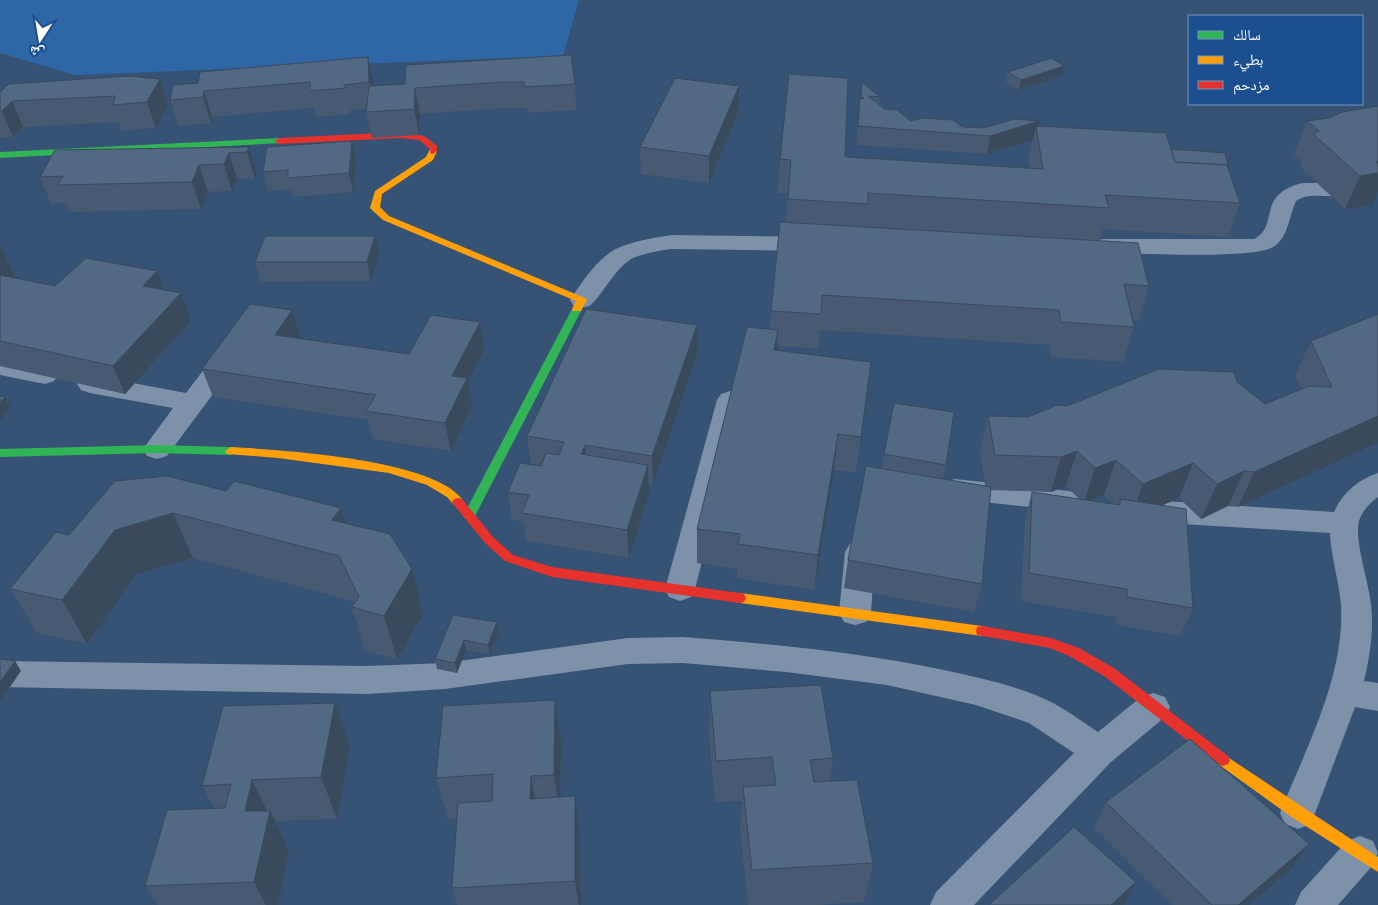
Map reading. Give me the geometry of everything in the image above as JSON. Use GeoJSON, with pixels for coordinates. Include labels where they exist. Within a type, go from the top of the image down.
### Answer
{"type":"FeatureCollection","features":[{"type":"Feature","properties":{"kind":"street"},"geometry":{"type":"LineString","coordinates":[[0,155],[400,135],[421,138],[434,148],[430,158],[378,193],[375,208],[386,218],[582,300]]}},
{"type":"Feature","properties":{"kind":"street"},"geometry":{"type":"LineString","coordinates":[[1080,246],[1242,247],[1258,245],[1270,240],[1285,198],[1294,192],[1307,189],[1336,190]]}},
{"type":"Feature","properties":{"kind":"street"},"geometry":{"type":"LineString","coordinates":[[469,516],[582,300],[605,270],[624,254],[644,247],[671,242],[841,244]]}},
{"type":"Feature","properties":{"kind":"street"},"geometry":{"type":"LineString","coordinates":[[156,449],[244,335]]}},
{"type":"Feature","properties":{"kind":"street"},"geometry":{"type":"LineString","coordinates":[[0,366],[192,403]]}},
{"type":"Feature","properties":{"kind":"street"},"geometry":{"type":"LineString","coordinates":[[680,589],[734,381]]}},
{"type":"Feature","properties":{"kind":"street"},"geometry":{"type":"LineString","coordinates":[[0,453],[156,449],[218,450],[278,454],[390,469],[438,486],[452,494],[489,540],[509,558],[552,572],[1013,635],[1051,644],[1074,652],[1109,672],[1153,707],[1298,813],[1369,859],[1314,905]]}},
{"type":"Feature","properties":{"kind":"street"},"geometry":{"type":"LineString","coordinates":[[1298,813],[1345,690],[1354,655],[1356,605],[1345,542],[1344,523],[1350,508],[1361,495],[1378,483]]}},
{"type":"Feature","properties":{"kind":"street"},"geometry":{"type":"LineString","coordinates":[[932,487],[1091,503]]}},
{"type":"Feature","properties":{"kind":"street"},"geometry":{"type":"LineString","coordinates":[[1128,508],[1344,523]]}},
{"type":"Feature","properties":{"kind":"street"},"geometry":{"type":"LineString","coordinates":[[854,613],[863,529]]}},
{"type":"Feature","properties":{"kind":"street"},"geometry":{"type":"LineString","coordinates":[[0,674],[366,680],[445,676],[628,651],[684,650],[786,659],[887,672],[976,691],[1041,713],[1099,751]]}},
{"type":"Feature","properties":{"kind":"street"},"geometry":{"type":"LineString","coordinates":[[1345,690],[1378,697]]}},
{"type":"Feature","properties":{"kind":"street"},"geometry":{"type":"LineString","coordinates":[[949,905],[1099,751],[1153,707]]}},
{"type":"Feature","properties":{"kind":"shaded area"},"geometry":{"type":"Polygon","coordinates":[[[0,0],[579,0],[563,56],[75,75],[0,53],[0,0]]]}},
{"type":"Feature","properties":{"kind":"building"},"geometry":{"type":"Polygon","coordinates":[[[571,55],[575,84],[525,87],[524,82],[502,82],[415,88],[414,109],[366,112],[369,86],[405,84],[406,65],[571,55]]]}},
{"type":"Feature","properties":{"kind":"building"},"geometry":{"type":"Polygon","coordinates":[[[368,57],[369,82],[344,85],[345,88],[310,91],[310,82],[204,91],[203,97],[170,100],[173,85],[198,83],[200,72],[368,57]]]}},
{"type":"Feature","properties":{"kind":"building"},"geometry":{"type":"Polygon","coordinates":[[[1052,58],[1064,66],[1021,80],[1008,72],[1052,58]]]}},
{"type":"Feature","properties":{"kind":"building"},"geometry":{"type":"Polygon","coordinates":[[[789,74],[848,78],[845,157],[1043,169],[1036,126],[1166,133],[1175,162],[1227,165],[1240,203],[1105,195],[1109,208],[868,193],[868,204],[788,199],[791,160],[780,159],[789,74]]]}},
{"type":"Feature","properties":{"kind":"building"},"geometry":{"type":"Polygon","coordinates":[[[129,76],[160,79],[147,102],[113,105],[115,96],[12,101],[0,111],[0,92],[9,84],[129,76]]]}},
{"type":"Feature","properties":{"kind":"building"},"geometry":{"type":"Polygon","coordinates":[[[675,78],[739,86],[709,156],[640,147],[675,78]]]}},
{"type":"Feature","properties":{"kind":"building"},"geometry":{"type":"Polygon","coordinates":[[[862,82],[880,97],[868,96],[885,109],[897,110],[911,121],[922,118],[953,120],[962,127],[984,128],[1014,119],[1039,121],[990,136],[858,126],[860,99],[864,98],[861,95],[862,82]]]}},
{"type":"Feature","properties":{"kind":"building"},"geometry":{"type":"Polygon","coordinates":[[[1378,106],[1378,161],[1376,162],[1378,164],[1378,173],[1360,176],[1313,134],[1319,131],[1307,121],[1329,118],[1342,112],[1378,106]]]}},
{"type":"Feature","properties":{"kind":"building"},"geometry":{"type":"Polygon","coordinates":[[[352,141],[349,173],[288,178],[288,170],[263,172],[267,147],[352,141]]]}},
{"type":"Feature","properties":{"kind":"building"},"geometry":{"type":"Polygon","coordinates":[[[249,147],[247,152],[229,153],[224,164],[199,165],[192,182],[58,185],[63,176],[40,177],[55,150],[249,147]]]}},
{"type":"Feature","properties":{"kind":"building"},"geometry":{"type":"Polygon","coordinates":[[[1171,149],[1225,153],[1229,169],[1227,165],[1175,162],[1171,149]]]}},
{"type":"Feature","properties":{"kind":"building"},"geometry":{"type":"Polygon","coordinates":[[[780,222],[1138,243],[1149,286],[1124,284],[1134,327],[1061,322],[1059,310],[822,295],[821,314],[771,311],[780,222]]]}},
{"type":"Feature","properties":{"kind":"building"},"geometry":{"type":"Polygon","coordinates":[[[265,236],[375,236],[367,262],[255,262],[265,236]]]}},
{"type":"Feature","properties":{"kind":"building"},"geometry":{"type":"Polygon","coordinates":[[[86,258],[157,271],[143,286],[181,293],[113,366],[0,341],[0,275],[55,286],[86,258]]]}},
{"type":"Feature","properties":{"kind":"building"},"geometry":{"type":"Polygon","coordinates":[[[250,304],[292,310],[275,335],[409,354],[431,315],[480,322],[452,376],[467,378],[445,423],[366,411],[376,395],[202,369],[250,304]]]}},
{"type":"Feature","properties":{"kind":"building"},"geometry":{"type":"Polygon","coordinates":[[[586,309],[697,325],[652,456],[585,445],[581,454],[648,465],[627,530],[522,513],[529,495],[508,492],[520,463],[541,466],[546,453],[559,455],[564,442],[527,436],[586,309]]]}},
{"type":"Feature","properties":{"kind":"building"},"geometry":{"type":"Polygon","coordinates":[[[1378,314],[1378,416],[1254,472],[1244,471],[1217,484],[1193,463],[1143,484],[1116,460],[1095,468],[1077,451],[1061,457],[995,455],[988,416],[1028,417],[1057,405],[1067,406],[1159,369],[1234,372],[1237,382],[1265,404],[1309,386],[1332,387],[1311,341],[1378,314]]]}},
{"type":"Feature","properties":{"kind":"building"},"geometry":{"type":"Polygon","coordinates":[[[747,327],[778,330],[774,350],[871,362],[861,437],[838,434],[818,555],[738,544],[740,534],[697,529],[747,327]]]}},
{"type":"Feature","properties":{"kind":"building"},"geometry":{"type":"Polygon","coordinates":[[[0,396],[5,397],[0,403],[0,396]]]}},
{"type":"Feature","properties":{"kind":"building"},"geometry":{"type":"Polygon","coordinates":[[[894,403],[954,412],[946,465],[884,454],[894,403]]]}},
{"type":"Feature","properties":{"kind":"building"},"geometry":{"type":"Polygon","coordinates":[[[866,466],[991,487],[982,584],[848,560],[866,466]]]}},
{"type":"Feature","properties":{"kind":"building"},"geometry":{"type":"Polygon","coordinates":[[[167,476],[226,491],[234,481],[341,508],[332,520],[390,534],[412,569],[384,616],[352,607],[359,597],[339,556],[173,513],[115,530],[62,600],[10,589],[56,532],[69,535],[115,481],[167,476]]]}},
{"type":"Feature","properties":{"kind":"building"},"geometry":{"type":"Polygon","coordinates":[[[1032,492],[1120,505],[1120,499],[1186,509],[1193,608],[1127,597],[1127,589],[1029,573],[1032,492]]]}},
{"type":"Feature","properties":{"kind":"building"},"geometry":{"type":"Polygon","coordinates":[[[453,615],[497,622],[488,645],[464,640],[455,663],[435,659],[453,615]]]}},
{"type":"Feature","properties":{"kind":"building"},"geometry":{"type":"Polygon","coordinates":[[[0,659],[15,661],[0,682],[0,659]]]}},
{"type":"Feature","properties":{"kind":"building"},"geometry":{"type":"Polygon","coordinates":[[[821,685],[833,758],[810,760],[814,782],[857,780],[873,863],[752,870],[743,787],[776,785],[772,757],[716,761],[710,691],[821,685]]]}},
{"type":"Feature","properties":{"kind":"building"},"geometry":{"type":"Polygon","coordinates":[[[555,700],[554,775],[531,776],[530,799],[575,796],[575,881],[452,888],[458,803],[492,801],[493,774],[436,778],[443,706],[555,700]]]}},
{"type":"Feature","properties":{"kind":"building"},"geometry":{"type":"Polygon","coordinates":[[[335,703],[321,777],[252,780],[245,811],[270,811],[254,882],[145,886],[167,810],[225,808],[231,784],[202,786],[223,706],[335,703]]]}},
{"type":"Feature","properties":{"kind":"building"},"geometry":{"type":"Polygon","coordinates":[[[1190,739],[1309,844],[1238,905],[1212,905],[1106,802],[1190,739]]]}},
{"type":"Feature","properties":{"kind":"building"},"geometry":{"type":"Polygon","coordinates":[[[1074,827],[1136,882],[1111,905],[989,905],[1074,827]]]}},
{"type":"Feature","properties":{"kind":"traffic: fast"},"geometry":{"type":"LineString","coordinates":[[0,155],[279,141]]}},
{"type":"Feature","properties":{"kind":"traffic: fast"},"geometry":{"type":"LineString","coordinates":[[469,516],[577,309]]}},
{"type":"Feature","properties":{"kind":"traffic: fast"},"geometry":{"type":"LineString","coordinates":[[0,453],[157,449],[231,451]]}},
{"type":"Feature","properties":{"kind":"traffic: slow"},"geometry":{"type":"LineString","coordinates":[[433,151],[430,158],[378,193],[375,208],[386,218],[582,300],[577,309]]}},
{"type":"Feature","properties":{"kind":"traffic: slow"},"geometry":{"type":"LineString","coordinates":[[231,451],[278,454],[389,469],[431,482],[451,494],[458,502]]}},
{"type":"Feature","properties":{"kind":"traffic: slow"},"geometry":{"type":"LineString","coordinates":[[740,598],[982,631]]}},
{"type":"Feature","properties":{"kind":"traffic: slow"},"geometry":{"type":"LineString","coordinates":[[1223,760],[1298,813],[1378,865]]}},
{"type":"Feature","properties":{"kind":"traffic: jam"},"geometry":{"type":"LineString","coordinates":[[279,141],[400,135],[421,138],[434,148],[433,151]]}},
{"type":"Feature","properties":{"kind":"traffic: jam"},"geometry":{"type":"LineString","coordinates":[[458,502],[489,540],[509,558],[552,572],[740,598]]}},
{"type":"Feature","properties":{"kind":"traffic: jam"},"geometry":{"type":"LineString","coordinates":[[982,631],[1051,643],[1074,652],[1109,672],[1223,760]]}}]}
